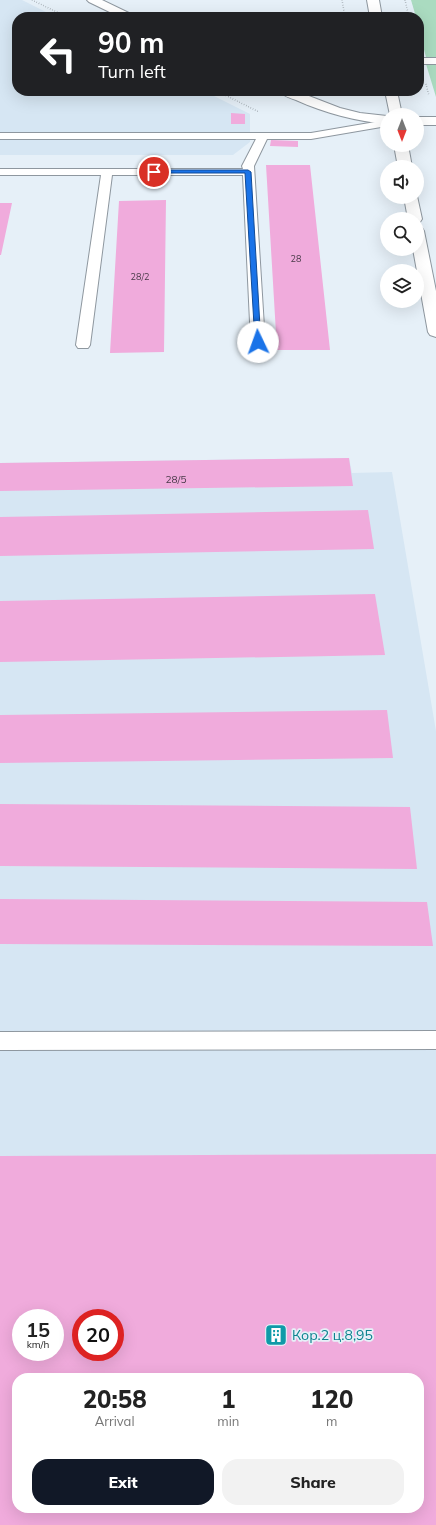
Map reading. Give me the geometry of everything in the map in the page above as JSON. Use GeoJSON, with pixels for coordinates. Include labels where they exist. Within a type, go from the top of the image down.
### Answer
{"type":"FeatureCollection","features":[{"type":"Feature","properties":{"kind":"street"},"geometry":{"type":"LineString","coordinates":[[93,0],[118,12]]}},
{"type":"Feature","properties":{"kind":"street"},"geometry":{"type":"LineString","coordinates":[[373,0],[375,12]]}},
{"type":"Feature","properties":{"kind":"street"},"geometry":{"type":"LineString","coordinates":[[303,96],[331,110],[350,116],[380,120]]}},
{"type":"Feature","properties":{"kind":"street"},"geometry":{"type":"LineString","coordinates":[[392,96],[395,108]]}},
{"type":"Feature","properties":{"kind":"street"},"geometry":{"type":"LineString","coordinates":[[424,121],[436,121]]}},
{"type":"Feature","properties":{"kind":"street"},"geometry":{"type":"LineString","coordinates":[[422,256],[436,332]]}},
{"type":"Feature","properties":{"kind":"lane"},"geometry":{"type":"LineString","coordinates":[[424,61],[436,61]]}},
{"type":"Feature","properties":{"kind":"lane"},"geometry":{"type":"LineString","coordinates":[[0,136],[311,136],[380,122]]}},
{"type":"Feature","properties":{"kind":"lane"},"geometry":{"type":"LineString","coordinates":[[258,342],[248,166],[263,136]]}},
{"type":"Feature","properties":{"kind":"lane"},"geometry":{"type":"LineString","coordinates":[[0,172],[248,172]]}},
{"type":"Feature","properties":{"kind":"lane"},"geometry":{"type":"LineString","coordinates":[[83,345],[107,172]]}},
{"type":"Feature","properties":{"kind":"lane"},"geometry":{"type":"LineString","coordinates":[[0,1041],[436,1040]]}},
{"type":"Feature","properties":{"kind":"path"},"geometry":{"type":"LineString","coordinates":[[32,0],[57,12]]}},
{"type":"Feature","properties":{"kind":"path"},"geometry":{"type":"LineString","coordinates":[[342,0],[344,12]]}},
{"type":"Feature","properties":{"kind":"path"},"geometry":{"type":"LineString","coordinates":[[405,0],[408,12]]}},
{"type":"Feature","properties":{"kind":"shaded area"},"geometry":{"type":"Polygon","coordinates":[[[0,0],[22,0],[46,12],[12,12],[12,96],[214,96],[250,114],[250,142],[233,155],[0,155],[0,0]]]}},
{"type":"Feature","properties":{"kind":"shaded area"},"geometry":{"type":"Polygon","coordinates":[[[349,458],[352,473],[392,472],[436,731],[436,1525],[0,1525],[0,463],[349,458]]]}},
{"type":"Feature","properties":{"kind":"green space"},"geometry":{"type":"Polygon","coordinates":[[[411,0],[436,0],[436,57],[426,57],[424,50],[424,12],[415,12],[411,0]]]}},
{"type":"Feature","properties":{"kind":"green space"},"geometry":{"type":"Polygon","coordinates":[[[426,64],[436,64],[436,97],[426,64]]]}},
{"type":"Feature","properties":{"kind":"building"},"geometry":{"type":"Polygon","coordinates":[[[231,113],[245,114],[245,124],[231,124],[231,113]]]}},
{"type":"Feature","properties":{"kind":"building"},"geometry":{"type":"Polygon","coordinates":[[[271,140],[298,141],[298,147],[270,146],[271,140]]]}},
{"type":"Feature","properties":{"kind":"building"},"geometry":{"type":"Polygon","coordinates":[[[266,165],[310,165],[330,350],[277,350],[266,165]]]}},
{"type":"Feature","properties":{"kind":"building"},"geometry":{"type":"Polygon","coordinates":[[[166,200],[164,352],[110,353],[119,201],[166,200]]]}},
{"type":"Feature","properties":{"kind":"building"},"geometry":{"type":"Polygon","coordinates":[[[0,203],[12,203],[1,255],[0,255],[0,203]]]}},
{"type":"Feature","properties":{"kind":"building"},"geometry":{"type":"Polygon","coordinates":[[[349,458],[353,486],[0,491],[0,463],[349,458]]]}},
{"type":"Feature","properties":{"kind":"building"},"geometry":{"type":"Polygon","coordinates":[[[368,510],[374,549],[0,556],[0,517],[368,510]]]}},
{"type":"Feature","properties":{"kind":"building"},"geometry":{"type":"Polygon","coordinates":[[[375,594],[385,655],[0,662],[0,601],[375,594]]]}},
{"type":"Feature","properties":{"kind":"building"},"geometry":{"type":"Polygon","coordinates":[[[387,710],[393,758],[0,763],[0,715],[387,710]]]}},
{"type":"Feature","properties":{"kind":"building"},"geometry":{"type":"Polygon","coordinates":[[[0,804],[410,807],[417,869],[0,866],[0,804]]]}},
{"type":"Feature","properties":{"kind":"building"},"geometry":{"type":"Polygon","coordinates":[[[0,899],[427,902],[433,946],[0,944],[0,899]]]}},
{"type":"Feature","properties":{"kind":"building","name":"Кор.2 ц.8,95"},"geometry":{"type":"Polygon","coordinates":[[[436,1154],[436,1525],[0,1525],[0,1156],[436,1154]]]}},
{"type":"Feature","properties":{"kind":"place","name":"Кор.2 ц.8,95"},"geometry":{"type":"Point","coordinates":[276,1335]}},
{"type":"Feature","properties":{"kind":"route"},"geometry":{"type":"LineString","coordinates":[[154,172],[248,172],[258,342]]}}]}
